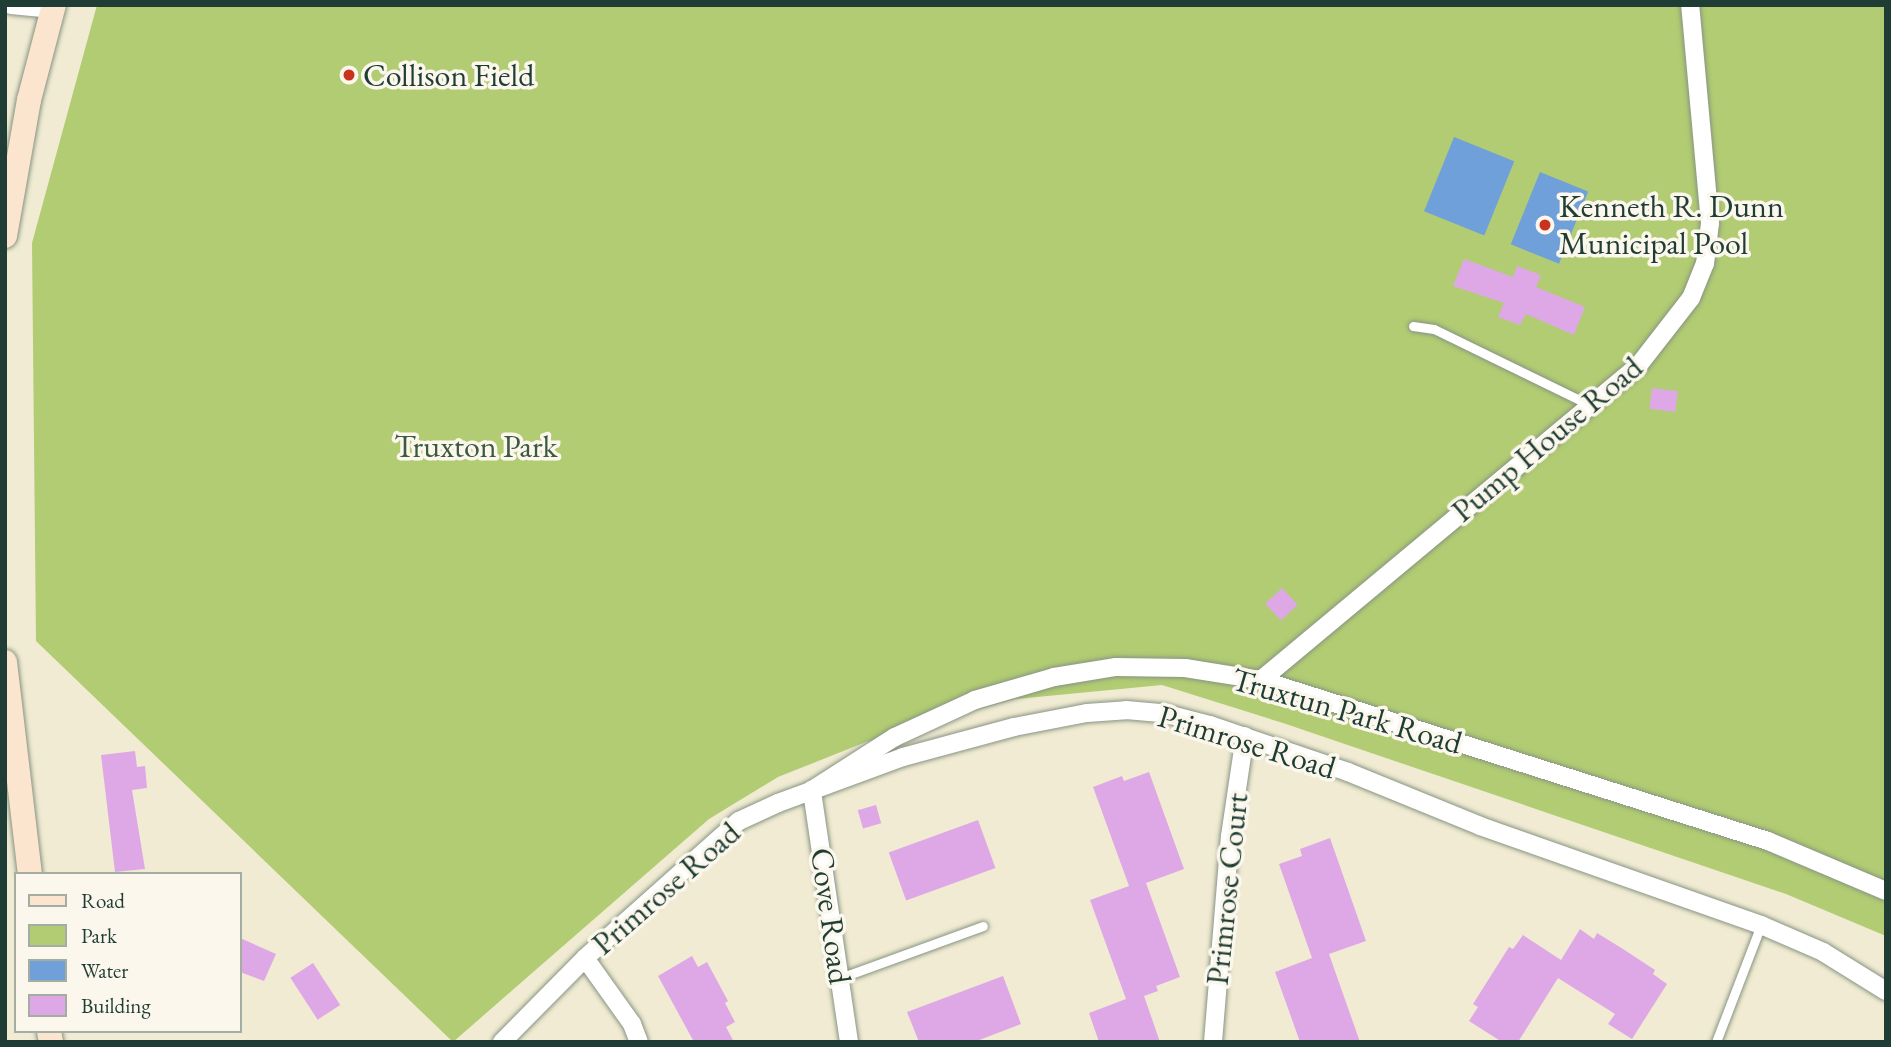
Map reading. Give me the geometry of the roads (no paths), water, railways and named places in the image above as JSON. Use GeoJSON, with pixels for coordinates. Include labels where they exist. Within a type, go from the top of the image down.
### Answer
{"type":"FeatureCollection","features":[{"type":"Feature","properties":{"kind":"street"},"geometry":{"type":"LineString","coordinates":[[6,223],[29,100],[54,7],[11,5]]}},
{"type":"Feature","properties":{"kind":"street","name":"Pump House Road"},"geometry":{"type":"LineString","coordinates":[[1261,680],[1639,366],[1691,298],[1705,264],[1710,223],[1690,5]]}},
{"type":"Feature","properties":{"kind":"street"},"geometry":{"type":"LineString","coordinates":[[5,662],[10,745],[30,872]]}},
{"type":"Feature","properties":{"kind":"street","name":"Truxtun Park Road"},"geometry":{"type":"LineString","coordinates":[[812,790],[895,737],[975,700],[1054,677],[1116,667],[1185,668],[1261,680],[1768,841],[1886,891]]}},
{"type":"Feature","properties":{"kind":"street","name":"Primrose Road"},"geometry":{"type":"LineString","coordinates":[[502,1042],[585,958],[739,821],[812,790],[903,757],[1014,727],[1087,713],[1126,710],[1163,713],[1245,736],[1348,772],[1480,826],[1760,925],[1823,952],[1886,990]]}},
{"type":"Feature","properties":{"kind":"street","name":"Primrose Court"},"geometry":{"type":"LineString","coordinates":[[1213,1042],[1230,836],[1245,736]]}},
{"type":"Feature","properties":{"kind":"street","name":"Cove Road"},"geometry":{"type":"LineString","coordinates":[[812,790],[849,1042]]}},
{"type":"Feature","properties":{"kind":"street"},"geometry":{"type":"LineString","coordinates":[[585,958],[632,1024],[639,1042]]}},
{"type":"Feature","properties":{"kind":"lane"},"geometry":{"type":"LineString","coordinates":[[1413,326],[1434,329],[1590,405]]}},
{"type":"Feature","properties":{"kind":"lane"},"geometry":{"type":"LineString","coordinates":[[1716,1042],[1760,925]]}},
{"type":"Feature","properties":{"kind":"lane"},"geometry":{"type":"LineString","coordinates":[[840,978],[983,926]]}},
{"type":"Feature","properties":{"kind":"water"},"geometry":{"type":"Polygon","coordinates":[[[1454,137],[1514,161],[1484,236],[1424,211],[1454,137]]]}},
{"type":"Feature","properties":{"kind":"water"},"geometry":{"type":"Polygon","coordinates":[[[1540,172],[1588,191],[1559,264],[1511,244],[1540,172]]]}},
{"type":"Feature","properties":{"kind":"place","name":"Collison Field"},"geometry":{"type":"Point","coordinates":[349,75]}},
{"type":"Feature","properties":{"kind":"place","name":"Kenneth R. Dunn Municipal Pool"},"geometry":{"type":"Point","coordinates":[1545,225]}},
{"type":"Feature","properties":{"kind":"park label","name":"Truxton Park"},"geometry":{"type":"Point","coordinates":[476,446]}}]}
